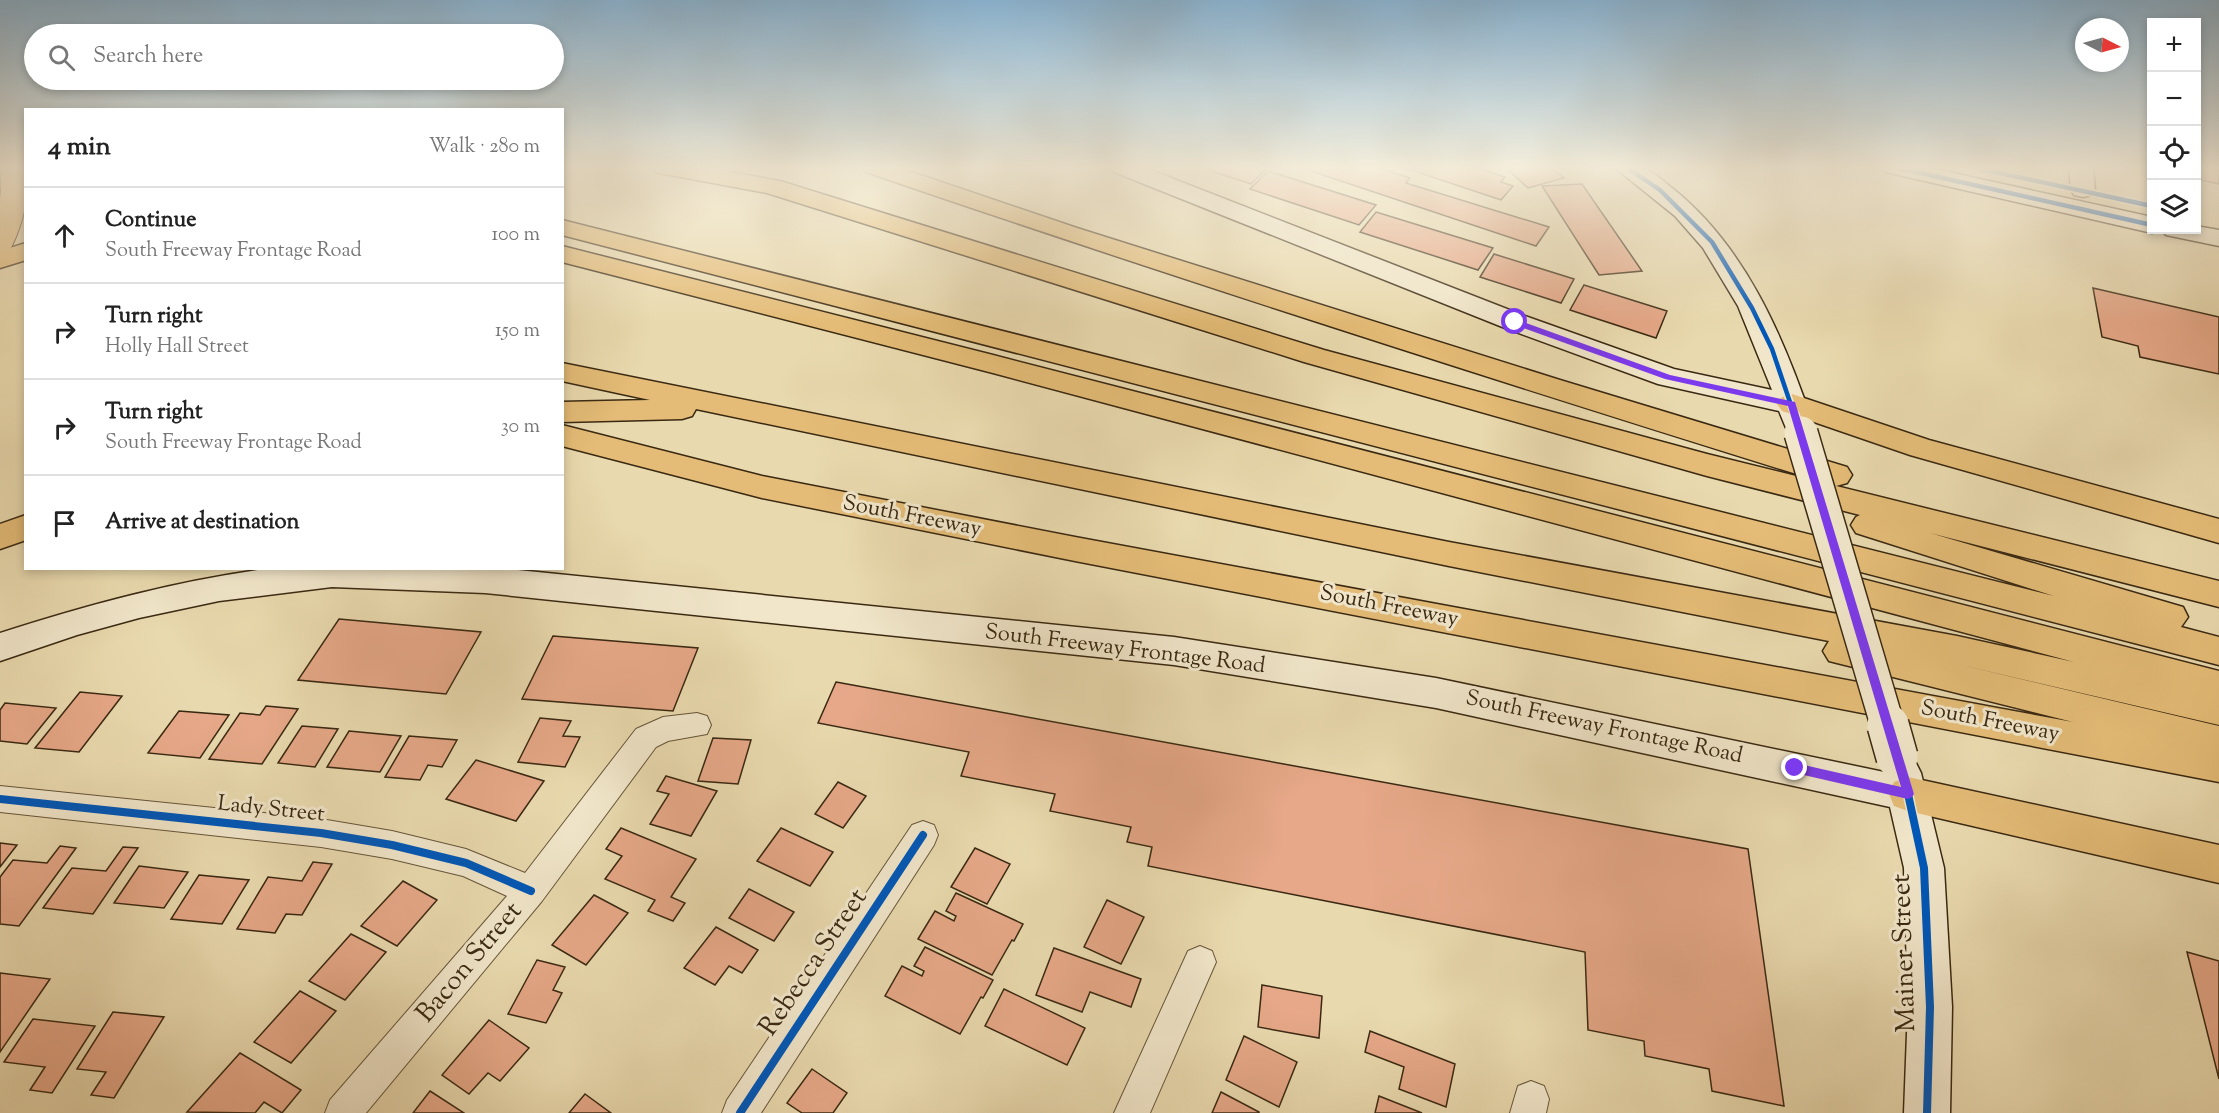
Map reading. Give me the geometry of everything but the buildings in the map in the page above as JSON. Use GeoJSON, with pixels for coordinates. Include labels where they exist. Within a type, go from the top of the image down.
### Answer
{"type":"FeatureCollection","features":[{"type":"Feature","properties":{"kind":"highway"},"geometry":{"type":"LineString","coordinates":[[0,241],[8,219]]}},
{"type":"Feature","properties":{"kind":"highway"},"geometry":{"type":"LineString","coordinates":[[877,219],[1314,356],[1707,465],[2219,594]]}},
{"type":"Feature","properties":{"kind":"highway"},"geometry":{"type":"LineString","coordinates":[[889,219],[938,238]]}},
{"type":"Feature","properties":{"kind":"highway"},"geometry":{"type":"LineString","coordinates":[[1027,219],[1550,387],[2219,594]]}},
{"type":"Feature","properties":{"kind":"highway"},"geometry":{"type":"LineString","coordinates":[[564,228],[1680,516],[2219,651]]}},
{"type":"Feature","properties":{"kind":"highway"},"geometry":{"type":"LineString","coordinates":[[0,260],[24,252]]}},
{"type":"Feature","properties":{"kind":"highway"},"geometry":{"type":"LineString","coordinates":[[564,255],[982,361],[2219,686]]}},
{"type":"Feature","properties":{"kind":"highway"},"geometry":{"type":"LineString","coordinates":[[0,267],[24,274]]}},
{"type":"Feature","properties":{"kind":"highway"},"geometry":{"type":"LineString","coordinates":[[564,373],[641,400]]}},
{"type":"Feature","properties":{"kind":"highway"},"geometry":{"type":"LineString","coordinates":[[564,412],[641,400],[735,408],[1449,554],[1957,650],[2219,710]]}},
{"type":"Feature","properties":{"kind":"highway"},"geometry":{"type":"LineString","coordinates":[[1796,418],[1921,448],[2219,531]]}},
{"type":"Feature","properties":{"kind":"highway","name":"South Freeway"},"geometry":{"type":"LineString","coordinates":[[564,436],[762,487],[1075,549],[2219,766]]}},
{"type":"Feature","properties":{"kind":"highway"},"geometry":{"type":"LineString","coordinates":[[1707,465],[1888,533],[2219,631]]}},
{"type":"Feature","properties":{"kind":"highway"},"geometry":{"type":"LineString","coordinates":[[0,537],[24,528]]}},
{"type":"Feature","properties":{"kind":"highway"},"geometry":{"type":"LineString","coordinates":[[1449,554],[1767,634],[2219,742]]}},
{"type":"Feature","properties":{"kind":"highway"},"geometry":{"type":"LineString","coordinates":[[1903,775],[2219,864]]}},
{"type":"Feature","properties":{"kind":"main road"},"geometry":{"type":"LineString","coordinates":[[1254,219],[1515,322],[1668,377],[1796,418]]}},
{"type":"Feature","properties":{"kind":"main road","name":"Mainer Street"},"geometry":{"type":"LineString","coordinates":[[1689,219],[1712,242],[1752,308],[1772,350],[1796,418],[1903,775],[1924,868],[1930,1007],[1927,1113]]}},
{"type":"Feature","properties":{"kind":"main road"},"geometry":{"type":"LineString","coordinates":[[2124,219],[2147,224]]}},
{"type":"Feature","properties":{"kind":"main road"},"geometry":{"type":"LineString","coordinates":[[2197,234],[2219,238]]}},
{"type":"Feature","properties":{"kind":"main road","name":"South Freeway Frontage Road"},"geometry":{"type":"LineString","coordinates":[[5,649],[75,622],[139,605],[219,588],[332,574],[497,581],[982,633],[1174,651],[1436,693],[1903,775]]}},
{"type":"Feature","properties":{"kind":"street","name":"Bacon Street"},"geometry":{"type":"LineString","coordinates":[[344,1113],[531,891],[646,738],[663,729],[697,725]]}},
{"type":"Feature","properties":{"kind":"street","name":"Lady Street"},"geometry":{"type":"LineString","coordinates":[[0,799],[321,833],[392,844],[466,863],[531,891]]}},
{"type":"Feature","properties":{"kind":"street","name":"Rebecca Street"},"geometry":{"type":"LineString","coordinates":[[740,1113],[923,835]]}},
{"type":"Feature","properties":{"kind":"street"},"geometry":{"type":"LineString","coordinates":[[1132,1113],[1200,962]]}},
{"type":"Feature","properties":{"kind":"cycle path"},"geometry":{"type":"LineString","coordinates":[[1689,219],[1712,242],[1752,308],[1772,349],[1801,433],[1908,794],[1924,868],[1930,1007],[1927,1113]]}},
{"type":"Feature","properties":{"kind":"cycle path"},"geometry":{"type":"LineString","coordinates":[[2125,219],[2147,224]]}},
{"type":"Feature","properties":{"kind":"cycle path"},"geometry":{"type":"LineString","coordinates":[[0,799],[321,833],[392,845],[466,863],[531,891]]}},
{"type":"Feature","properties":{"kind":"cycle path"},"geometry":{"type":"LineString","coordinates":[[740,1113],[923,835]]}},
{"type":"Feature","properties":{"kind":"route"},"geometry":{"type":"LineString","coordinates":[[1515,322],[1668,377],[1792,404],[1908,794],[1795,768]]}}]}
